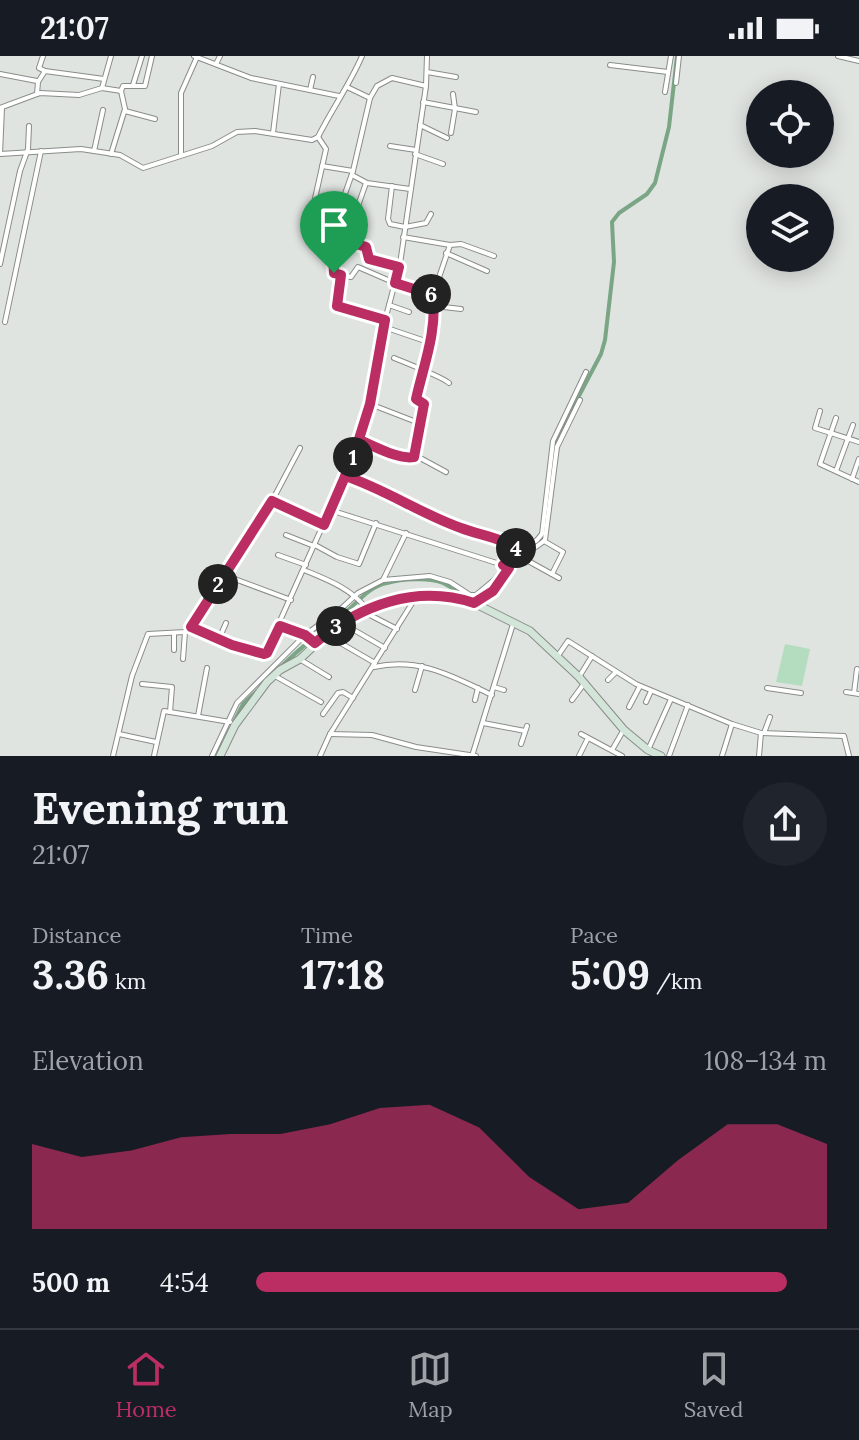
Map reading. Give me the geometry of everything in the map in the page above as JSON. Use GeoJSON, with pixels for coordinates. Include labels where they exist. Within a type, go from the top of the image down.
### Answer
{"type":"FeatureCollection","features":[{"type":"Feature","properties":{"kind":"street"},"geometry":{"type":"LineString","coordinates":[[43,56],[39,68],[45,71],[104,79]]}},
{"type":"Feature","properties":{"kind":"street"},"geometry":{"type":"LineString","coordinates":[[102,88],[111,56]]}},
{"type":"Feature","properties":{"kind":"street"},"geometry":{"type":"LineString","coordinates":[[133,85],[142,56]]}},
{"type":"Feature","properties":{"kind":"street"},"geometry":{"type":"LineString","coordinates":[[111,154],[125,111],[121,91],[124,85],[145,86],[152,56]]}},
{"type":"Feature","properties":{"kind":"street"},"geometry":{"type":"LineString","coordinates":[[216,64],[220,56]]}},
{"type":"Feature","properties":{"kind":"street"},"geometry":{"type":"LineString","coordinates":[[121,91],[102,88],[79,95],[37,94],[1,108],[0,154],[94,151],[120,155],[143,168],[212,146],[237,132],[312,140],[318,137],[362,56]]}},
{"type":"Feature","properties":{"kind":"street"},"geometry":{"type":"LineString","coordinates":[[191,627],[232,645],[266,654],[345,476],[370,404],[385,320],[399,267],[426,86],[427,56]]}},
{"type":"Feature","properties":{"kind":"street"},"geometry":{"type":"LineString","coordinates":[[665,92],[671,56]]}},
{"type":"Feature","properties":{"kind":"street"},"geometry":{"type":"LineString","coordinates":[[676,83],[679,56]]}},
{"type":"Feature","properties":{"kind":"street"},"geometry":{"type":"LineString","coordinates":[[838,56],[859,61]]}},
{"type":"Feature","properties":{"kind":"street"},"geometry":{"type":"LineString","coordinates":[[181,156],[181,93],[195,57],[251,78],[339,96]]}},
{"type":"Feature","properties":{"kind":"street"},"geometry":{"type":"LineString","coordinates":[[610,65],[668,72]]}},
{"type":"Feature","properties":{"kind":"street"},"geometry":{"type":"LineString","coordinates":[[37,94],[38,82],[45,71]]}},
{"type":"Feature","properties":{"kind":"street"},"geometry":{"type":"LineString","coordinates":[[427,72],[456,77]]}},
{"type":"Feature","properties":{"kind":"street"},"geometry":{"type":"LineString","coordinates":[[0,74],[38,82]]}},
{"type":"Feature","properties":{"kind":"street"},"geometry":{"type":"LineString","coordinates":[[310,90],[313,77]]}},
{"type":"Feature","properties":{"kind":"street"},"geometry":{"type":"LineString","coordinates":[[341,205],[370,98],[377,86],[392,78],[426,86]]}},
{"type":"Feature","properties":{"kind":"street"},"geometry":{"type":"LineString","coordinates":[[273,134],[279,84]]}},
{"type":"Feature","properties":{"kind":"street"},"geometry":{"type":"LineString","coordinates":[[346,87],[370,98]]}},
{"type":"Feature","properties":{"kind":"street"},"geometry":{"type":"LineString","coordinates":[[451,133],[455,109],[453,94]]}},
{"type":"Feature","properties":{"kind":"street"},"geometry":{"type":"LineString","coordinates":[[423,102],[476,112]]}},
{"type":"Feature","properties":{"kind":"street"},"geometry":{"type":"LineString","coordinates":[[94,151],[103,110]]}},
{"type":"Feature","properties":{"kind":"street"},"geometry":{"type":"LineString","coordinates":[[125,111],[155,119]]}},
{"type":"Feature","properties":{"kind":"street"},"geometry":{"type":"LineString","coordinates":[[420,125],[447,138]]}},
{"type":"Feature","properties":{"kind":"street"},"geometry":{"type":"LineString","coordinates":[[0,264],[26,153],[29,126]]}},
{"type":"Feature","properties":{"kind":"street"},"geometry":{"type":"LineString","coordinates":[[318,137],[325,147],[312,212],[342,224]]}},
{"type":"Feature","properties":{"kind":"street"},"geometry":{"type":"LineString","coordinates":[[390,146],[443,164]]}},
{"type":"Feature","properties":{"kind":"street"},"geometry":{"type":"LineString","coordinates":[[5,322],[41,151]]}},
{"type":"Feature","properties":{"kind":"street"},"geometry":{"type":"LineString","coordinates":[[322,166],[352,173],[366,182],[410,189]]}},
{"type":"Feature","properties":{"kind":"street"},"geometry":{"type":"LineString","coordinates":[[366,182],[354,217],[342,224],[333,254],[334,273],[351,277],[358,267],[433,295]]}},
{"type":"Feature","properties":{"kind":"street"},"geometry":{"type":"LineString","coordinates":[[392,186],[389,222],[405,227],[426,223],[431,214]]}},
{"type":"Feature","properties":{"kind":"street"},"geometry":{"type":"LineString","coordinates":[[403,237],[461,244],[494,256]]}},
{"type":"Feature","properties":{"kind":"street"},"geometry":{"type":"LineString","coordinates":[[339,238],[367,247],[369,259],[399,267]]}},
{"type":"Feature","properties":{"kind":"street"},"geometry":{"type":"LineString","coordinates":[[414,457],[424,404],[416,399],[431,343],[433,295],[450,245]]}},
{"type":"Feature","properties":{"kind":"street"},"geometry":{"type":"LineString","coordinates":[[446,253],[487,271]]}},
{"type":"Feature","properties":{"kind":"street"},"geometry":{"type":"LineString","coordinates":[[341,275],[337,306],[385,320]]}},
{"type":"Feature","properties":{"kind":"street"},"geometry":{"type":"LineString","coordinates":[[389,305],[409,312]]}},
{"type":"Feature","properties":{"kind":"street"},"geometry":{"type":"LineString","coordinates":[[434,306],[461,309]]}},
{"type":"Feature","properties":{"kind":"street"},"geometry":{"type":"LineString","coordinates":[[385,327],[431,343]]}},
{"type":"Feature","properties":{"kind":"street"},"geometry":{"type":"LineString","coordinates":[[394,358],[449,383]]}},
{"type":"Feature","properties":{"kind":"street"},"geometry":{"type":"LineString","coordinates":[[212,756],[231,723],[273,672],[357,597],[383,580],[435,577],[473,596],[479,594],[537,540],[542,534],[553,441],[586,372]]}},
{"type":"Feature","properties":{"kind":"street"},"geometry":{"type":"LineString","coordinates":[[544,541],[557,447],[580,400]]}},
{"type":"Feature","properties":{"kind":"street"},"geometry":{"type":"LineString","coordinates":[[370,404],[419,423]]}},
{"type":"Feature","properties":{"kind":"street"},"geometry":{"type":"LineString","coordinates":[[820,411],[815,428],[859,442]]}},
{"type":"Feature","properties":{"kind":"street"},"geometry":{"type":"LineString","coordinates":[[836,418],[820,464],[859,482]]}},
{"type":"Feature","properties":{"kind":"street"},"geometry":{"type":"LineString","coordinates":[[836,471],[853,425]]}},
{"type":"Feature","properties":{"kind":"street"},"geometry":{"type":"LineString","coordinates":[[359,440],[409,459],[414,457],[446,472]]}},
{"type":"Feature","properties":{"kind":"street"},"geometry":{"type":"LineString","coordinates":[[113,756],[132,676],[148,634],[185,632],[191,627],[272,501],[300,448]]}},
{"type":"Feature","properties":{"kind":"street"},"geometry":{"type":"LineString","coordinates":[[852,479],[859,459]]}},
{"type":"Feature","properties":{"kind":"street"},"geometry":{"type":"LineString","coordinates":[[345,476],[459,528],[507,542],[520,554],[559,578]]}},
{"type":"Feature","properties":{"kind":"street"},"geometry":{"type":"LineString","coordinates":[[272,501],[324,525]]}},
{"type":"Feature","properties":{"kind":"street"},"geometry":{"type":"LineString","coordinates":[[330,510],[507,567]]}},
{"type":"Feature","properties":{"kind":"street"},"geometry":{"type":"LineString","coordinates":[[286,535],[359,564],[376,523]]}},
{"type":"Feature","properties":{"kind":"street"},"geometry":{"type":"LineString","coordinates":[[383,580],[406,533]]}},
{"type":"Feature","properties":{"kind":"street"},"geometry":{"type":"LineString","coordinates":[[520,554],[544,541]]}},
{"type":"Feature","properties":{"kind":"street"},"geometry":{"type":"LineString","coordinates":[[544,541],[563,552],[552,574]]}},
{"type":"Feature","properties":{"kind":"street"},"geometry":{"type":"LineString","coordinates":[[278,555],[333,582],[357,597],[363,610],[397,629]]}},
{"type":"Feature","properties":{"kind":"street"},"geometry":{"type":"LineString","coordinates":[[474,603],[493,591],[507,567]]}},
{"type":"Feature","properties":{"kind":"street"},"geometry":{"type":"LineString","coordinates":[[224,575],[291,600]]}},
{"type":"Feature","properties":{"kind":"street"},"geometry":{"type":"LineString","coordinates":[[280,626],[309,638],[325,634],[363,610],[417,596],[439,595],[474,603],[541,639],[582,680],[624,730],[648,750],[661,756]]}},
{"type":"Feature","properties":{"kind":"street"},"geometry":{"type":"LineString","coordinates":[[320,756],[330,734],[417,596]]}},
{"type":"Feature","properties":{"kind":"street"},"geometry":{"type":"LineString","coordinates":[[330,734],[372,735],[416,747],[474,756],[513,622]]}},
{"type":"Feature","properties":{"kind":"street"},"geometry":{"type":"LineString","coordinates":[[219,639],[226,623]]}},
{"type":"Feature","properties":{"kind":"street"},"geometry":{"type":"LineString","coordinates":[[340,623],[385,648]]}},
{"type":"Feature","properties":{"kind":"street"},"geometry":{"type":"LineString","coordinates":[[183,659],[185,632]]}},
{"type":"Feature","properties":{"kind":"street"},"geometry":{"type":"LineString","coordinates":[[174,633],[174,650]]}},
{"type":"Feature","properties":{"kind":"street"},"geometry":{"type":"LineString","coordinates":[[325,634],[373,665],[395,663],[422,666],[492,695]]}},
{"type":"Feature","properties":{"kind":"street"},"geometry":{"type":"LineString","coordinates":[[273,672],[300,659],[309,638]]}},
{"type":"Feature","properties":{"kind":"street"},"geometry":{"type":"LineString","coordinates":[[556,655],[567,641],[640,686],[732,724],[763,733],[844,736],[849,756]]}},
{"type":"Feature","properties":{"kind":"street"},"geometry":{"type":"LineString","coordinates":[[572,700],[592,656]]}},
{"type":"Feature","properties":{"kind":"street"},"geometry":{"type":"LineString","coordinates":[[300,659],[329,677]]}},
{"type":"Feature","properties":{"kind":"street"},"geometry":{"type":"LineString","coordinates":[[415,690],[422,666]]}},
{"type":"Feature","properties":{"kind":"street"},"geometry":{"type":"LineString","coordinates":[[198,716],[207,668]]}},
{"type":"Feature","properties":{"kind":"street"},"geometry":{"type":"LineString","coordinates":[[846,692],[856,694],[857,669]]}},
{"type":"Feature","properties":{"kind":"street"},"geometry":{"type":"LineString","coordinates":[[273,672],[321,702]]}},
{"type":"Feature","properties":{"kind":"street"},"geometry":{"type":"LineString","coordinates":[[608,680],[616,672]]}},
{"type":"Feature","properties":{"kind":"street"},"geometry":{"type":"LineString","coordinates":[[142,684],[172,687],[170,712]]}},
{"type":"Feature","properties":{"kind":"street"},"geometry":{"type":"LineString","coordinates":[[629,707],[640,686]]}},
{"type":"Feature","properties":{"kind":"street"},"geometry":{"type":"LineString","coordinates":[[494,687],[504,690]]}},
{"type":"Feature","properties":{"kind":"street"},"geometry":{"type":"LineString","coordinates":[[475,700],[478,688]]}},
{"type":"Feature","properties":{"kind":"street"},"geometry":{"type":"LineString","coordinates":[[767,688],[801,693]]}},
{"type":"Feature","properties":{"kind":"street"},"geometry":{"type":"LineString","coordinates":[[646,702],[651,691]]}},
{"type":"Feature","properties":{"kind":"street"},"geometry":{"type":"LineString","coordinates":[[323,714],[338,693],[343,692],[353,698]]}},
{"type":"Feature","properties":{"kind":"street"},"geometry":{"type":"LineString","coordinates":[[648,750],[671,699]]}},
{"type":"Feature","properties":{"kind":"street"},"geometry":{"type":"LineString","coordinates":[[669,756],[688,705]]}},
{"type":"Feature","properties":{"kind":"street"},"geometry":{"type":"LineString","coordinates":[[154,756],[163,713],[231,723]]}},
{"type":"Feature","properties":{"kind":"street"},"geometry":{"type":"LineString","coordinates":[[759,756],[770,717]]}},
{"type":"Feature","properties":{"kind":"street"},"geometry":{"type":"LineString","coordinates":[[220,756],[231,723]]}},
{"type":"Feature","properties":{"kind":"street"},"geometry":{"type":"LineString","coordinates":[[483,723],[526,728],[521,744]]}},
{"type":"Feature","properties":{"kind":"street"},"geometry":{"type":"LineString","coordinates":[[722,756],[732,724]]}},
{"type":"Feature","properties":{"kind":"street"},"geometry":{"type":"LineString","coordinates":[[612,750],[624,730]]}},
{"type":"Feature","properties":{"kind":"street"},"geometry":{"type":"LineString","coordinates":[[118,734],[156,742]]}},
{"type":"Feature","properties":{"kind":"street"},"geometry":{"type":"LineString","coordinates":[[581,734],[587,740],[622,756]]}},
{"type":"Feature","properties":{"kind":"street"},"geometry":{"type":"LineString","coordinates":[[579,756],[587,740]]}},
{"type":"Feature","properties":{"kind":"green space"},"geometry":{"type":"Polygon","coordinates":[[[785,644],[810,649],[802,686],[776,682],[785,644]]]}},
{"type":"Feature","properties":{"kind":"waterway"},"geometry":{"type":"LineString","coordinates":[[553,453],[605,340],[614,262],[612,222],[619,213],[647,194],[655,183],[669,127],[677,56]]}},
{"type":"Feature","properties":{"kind":"waterway"},"geometry":{"type":"LineString","coordinates":[[280,668],[380,585],[431,580],[443,583],[466,597],[476,596],[492,587]]}},
{"type":"Feature","properties":{"kind":"waterway"},"geometry":{"type":"LineString","coordinates":[[234,722],[243,704],[257,691]]}},
{"type":"Feature","properties":{"kind":"waterway"},"geometry":{"type":"LineString","coordinates":[[216,756],[222,744]]}},
{"type":"Feature","properties":{"kind":"route"},"geometry":{"type":"LineString","coordinates":[[334,273],[333,254],[339,238],[368,248],[369,259],[399,267],[395,283],[433,295],[435,309],[433,337],[416,399],[424,404],[414,457],[409,459],[359,440],[353,458],[345,476],[359,481],[390,494],[459,528],[507,542],[520,551],[503,565],[509,568],[493,591],[474,603],[428,595],[374,605],[350,616],[315,643],[305,635],[280,626],[264,654],[232,645],[191,627],[272,501],[324,525],[353,458],[370,404],[385,320],[337,306],[341,275],[334,273]]}}]}
